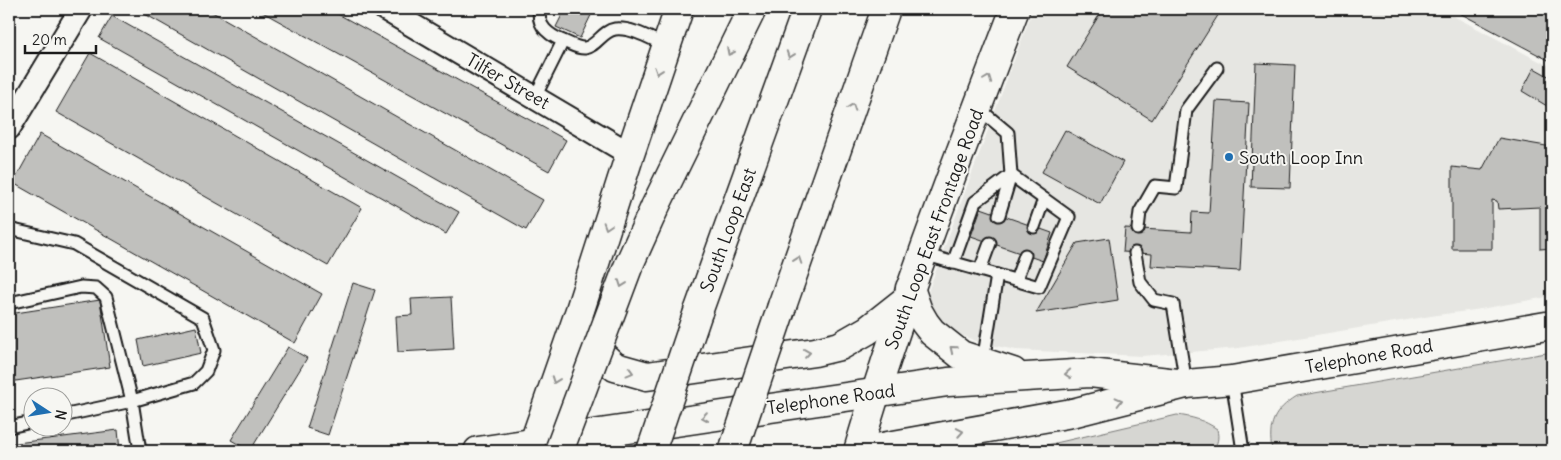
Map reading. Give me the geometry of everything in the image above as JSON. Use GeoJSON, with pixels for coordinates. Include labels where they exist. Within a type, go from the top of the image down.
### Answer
{"type":"FeatureCollection","features":[{"type":"Feature","properties":{"kind":"main road"},"geometry":{"type":"LineString","coordinates":[[532,447],[580,310],[679,9]]}},
{"type":"Feature","properties":{"kind":"main road"},"geometry":{"type":"LineString","coordinates":[[559,451],[628,267],[655,207],[752,9]]}},
{"type":"Feature","properties":{"kind":"main road","name":"South Loop East"},"geometry":{"type":"LineString","coordinates":[[652,451],[698,312],[807,9]]}},
{"type":"Feature","properties":{"kind":"main road"},"geometry":{"type":"LineString","coordinates":[[733,451],[886,9]]}},
{"type":"Feature","properties":{"kind":"main road","name":"South Loop East Frontage Road"},"geometry":{"type":"LineString","coordinates":[[859,451],[875,393],[908,294],[1015,9]]}},
{"type":"Feature","properties":{"kind":"main road"},"geometry":{"type":"LineString","coordinates":[[580,310],[589,336],[603,356],[615,367],[647,376],[816,352],[840,346],[868,330],[908,294],[932,332],[961,355],[1032,377]]}},
{"type":"Feature","properties":{"kind":"main road","name":"Telephone Road"},"geometry":{"type":"LineString","coordinates":[[859,451],[1072,413],[1186,384],[1232,380],[1552,325]]}},
{"type":"Feature","properties":{"kind":"main road","name":"Telephone Road"},"geometry":{"type":"LineString","coordinates":[[478,451],[532,447],[948,382],[1090,373],[1186,384]]}},
{"type":"Feature","properties":{"kind":"street"},"geometry":{"type":"LineString","coordinates":[[9,128],[81,9]]}},
{"type":"Feature","properties":{"kind":"street","name":"Tilfer Street"},"geometry":{"type":"LineString","coordinates":[[385,9],[630,154]]}},
{"type":"Feature","properties":{"kind":"lane"},"geometry":{"type":"LineString","coordinates":[[540,9],[540,22],[545,30],[553,36],[578,47],[586,48],[604,33],[615,29],[631,31],[667,46]]}},
{"type":"Feature","properties":{"kind":"lane"},"geometry":{"type":"LineString","coordinates":[[535,97],[563,41]]}},
{"type":"Feature","properties":{"kind":"lane"},"geometry":{"type":"LineString","coordinates":[[1138,229],[1140,212],[1155,186],[1176,188],[1186,110],[1217,68]]}},
{"type":"Feature","properties":{"kind":"lane"},"geometry":{"type":"LineString","coordinates":[[977,107],[1008,133],[1011,175],[1000,215]]}},
{"type":"Feature","properties":{"kind":"lane"},"geometry":{"type":"LineString","coordinates":[[923,254],[1039,287],[1069,217],[1011,175]]}},
{"type":"Feature","properties":{"kind":"lane"},"geometry":{"type":"LineString","coordinates":[[953,263],[975,202],[1011,175]]}},
{"type":"Feature","properties":{"kind":"lane"},"geometry":{"type":"LineString","coordinates":[[1034,227],[1044,198]]}},
{"type":"Feature","properties":{"kind":"lane"},"geometry":{"type":"LineString","coordinates":[[9,229],[74,244],[203,318],[214,350],[206,371],[194,383],[132,401],[72,414]]}},
{"type":"Feature","properties":{"kind":"lane"},"geometry":{"type":"LineString","coordinates":[[980,270],[990,243]]}},
{"type":"Feature","properties":{"kind":"lane"},"geometry":{"type":"LineString","coordinates":[[1134,253],[1140,282],[1154,300],[1173,304],[1186,384]]}},
{"type":"Feature","properties":{"kind":"lane"},"geometry":{"type":"LineString","coordinates":[[1016,280],[1025,255]]}},
{"type":"Feature","properties":{"kind":"lane"},"geometry":{"type":"LineString","coordinates":[[983,362],[997,275]]}},
{"type":"Feature","properties":{"kind":"lane"},"geometry":{"type":"LineString","coordinates":[[9,303],[81,287],[96,288],[106,297],[132,401],[140,451]]}},
{"type":"Feature","properties":{"kind":"lane"},"geometry":{"type":"LineString","coordinates":[[1232,380],[1243,451]]}},
{"type":"Feature","properties":{"kind":"lane"},"geometry":{"type":"LineString","coordinates":[[9,427],[22,424]]}},
{"type":"Feature","properties":{"kind":"shaded area"},"geometry":{"type":"Polygon","coordinates":[[[1033,9],[1440,9],[1552,67],[1552,296],[1239,348],[1142,356],[1016,350],[981,343],[951,331],[937,320],[928,305],[929,289],[1033,9]]]}},
{"type":"Feature","properties":{"kind":"shaded area"},"geometry":{"type":"Polygon","coordinates":[[[1552,352],[1552,451],[1272,451],[1271,433],[1274,419],[1282,407],[1297,396],[1552,352]]]}},
{"type":"Feature","properties":{"kind":"shaded area"},"geometry":{"type":"Polygon","coordinates":[[[1177,415],[1198,419],[1217,429],[1218,441],[1212,451],[1021,451],[1177,415]]]}},
{"type":"Feature","properties":{"kind":"building"},"geometry":{"type":"Polygon","coordinates":[[[136,9],[207,9],[543,200],[526,230],[136,9]]]}},
{"type":"Feature","properties":{"kind":"building"},"geometry":{"type":"Polygon","coordinates":[[[257,9],[329,9],[566,140],[549,171],[257,9]]]}},
{"type":"Feature","properties":{"kind":"building"},"geometry":{"type":"Polygon","coordinates":[[[565,9],[594,9],[580,38],[556,27],[565,9]]]}},
{"type":"Feature","properties":{"kind":"building"},"geometry":{"type":"Polygon","coordinates":[[[1103,9],[1222,9],[1152,120],[1067,67],[1103,9]]]}},
{"type":"Feature","properties":{"kind":"building"},"geometry":{"type":"Polygon","coordinates":[[[1452,9],[1540,9],[1552,15],[1552,62],[1452,9]]]}},
{"type":"Feature","properties":{"kind":"building"},"geometry":{"type":"Polygon","coordinates":[[[112,16],[459,212],[446,234],[99,38],[112,16]]]}},
{"type":"Feature","properties":{"kind":"building"},"geometry":{"type":"Polygon","coordinates":[[[90,53],[362,208],[328,266],[56,112],[90,53]]]}},
{"type":"Feature","properties":{"kind":"building"},"geometry":{"type":"Polygon","coordinates":[[[1256,63],[1295,65],[1290,188],[1251,187],[1256,63]]]}},
{"type":"Feature","properties":{"kind":"building"},"geometry":{"type":"Polygon","coordinates":[[[1534,68],[1552,78],[1552,109],[1522,91],[1534,68]]]}},
{"type":"Feature","properties":{"kind":"building","name":"South Loop Inn"},"geometry":{"type":"Polygon","coordinates":[[[1216,101],[1249,103],[1240,271],[1151,266],[1152,254],[1123,252],[1125,228],[1191,232],[1192,212],[1209,213],[1216,101]]]}},
{"type":"Feature","properties":{"kind":"building"},"geometry":{"type":"Polygon","coordinates":[[[1065,130],[1123,162],[1100,204],[1042,172],[1065,130]]]}},
{"type":"Feature","properties":{"kind":"building"},"geometry":{"type":"Polygon","coordinates":[[[40,134],[322,294],[295,343],[13,183],[40,134]]]}},
{"type":"Feature","properties":{"kind":"building"},"geometry":{"type":"Polygon","coordinates":[[[1499,138],[1552,147],[1552,248],[1540,249],[1540,207],[1498,209],[1497,201],[1492,200],[1492,249],[1452,249],[1452,167],[1482,170],[1499,138]]]}},
{"type":"Feature","properties":{"kind":"building"},"geometry":{"type":"Polygon","coordinates":[[[981,208],[1052,233],[1043,261],[971,236],[981,208]]]}},
{"type":"Feature","properties":{"kind":"building"},"geometry":{"type":"Polygon","coordinates":[[[1109,238],[1118,300],[1036,313],[1077,243],[1109,238]]]}},
{"type":"Feature","properties":{"kind":"building"},"geometry":{"type":"Polygon","coordinates":[[[353,283],[375,290],[328,435],[307,428],[353,283]]]}},
{"type":"Feature","properties":{"kind":"building"},"geometry":{"type":"Polygon","coordinates":[[[451,297],[454,349],[398,352],[396,316],[412,315],[411,299],[451,297]]]}},
{"type":"Feature","properties":{"kind":"building"},"geometry":{"type":"Polygon","coordinates":[[[100,300],[110,367],[9,382],[9,314],[100,300]]]}},
{"type":"Feature","properties":{"kind":"building"},"geometry":{"type":"Polygon","coordinates":[[[196,327],[201,353],[143,366],[138,340],[196,327]]]}},
{"type":"Feature","properties":{"kind":"building"},"geometry":{"type":"Polygon","coordinates":[[[288,347],[307,358],[250,451],[231,440],[288,347]]]}},
{"type":"Feature","properties":{"kind":"building"},"geometry":{"type":"Polygon","coordinates":[[[118,430],[120,451],[9,451],[9,444],[56,438],[72,438],[72,436],[118,430]]]}},
{"type":"Feature","properties":{"kind":"place","name":"South Loop Inn"},"geometry":{"type":"Point","coordinates":[1229,157]}}]}
